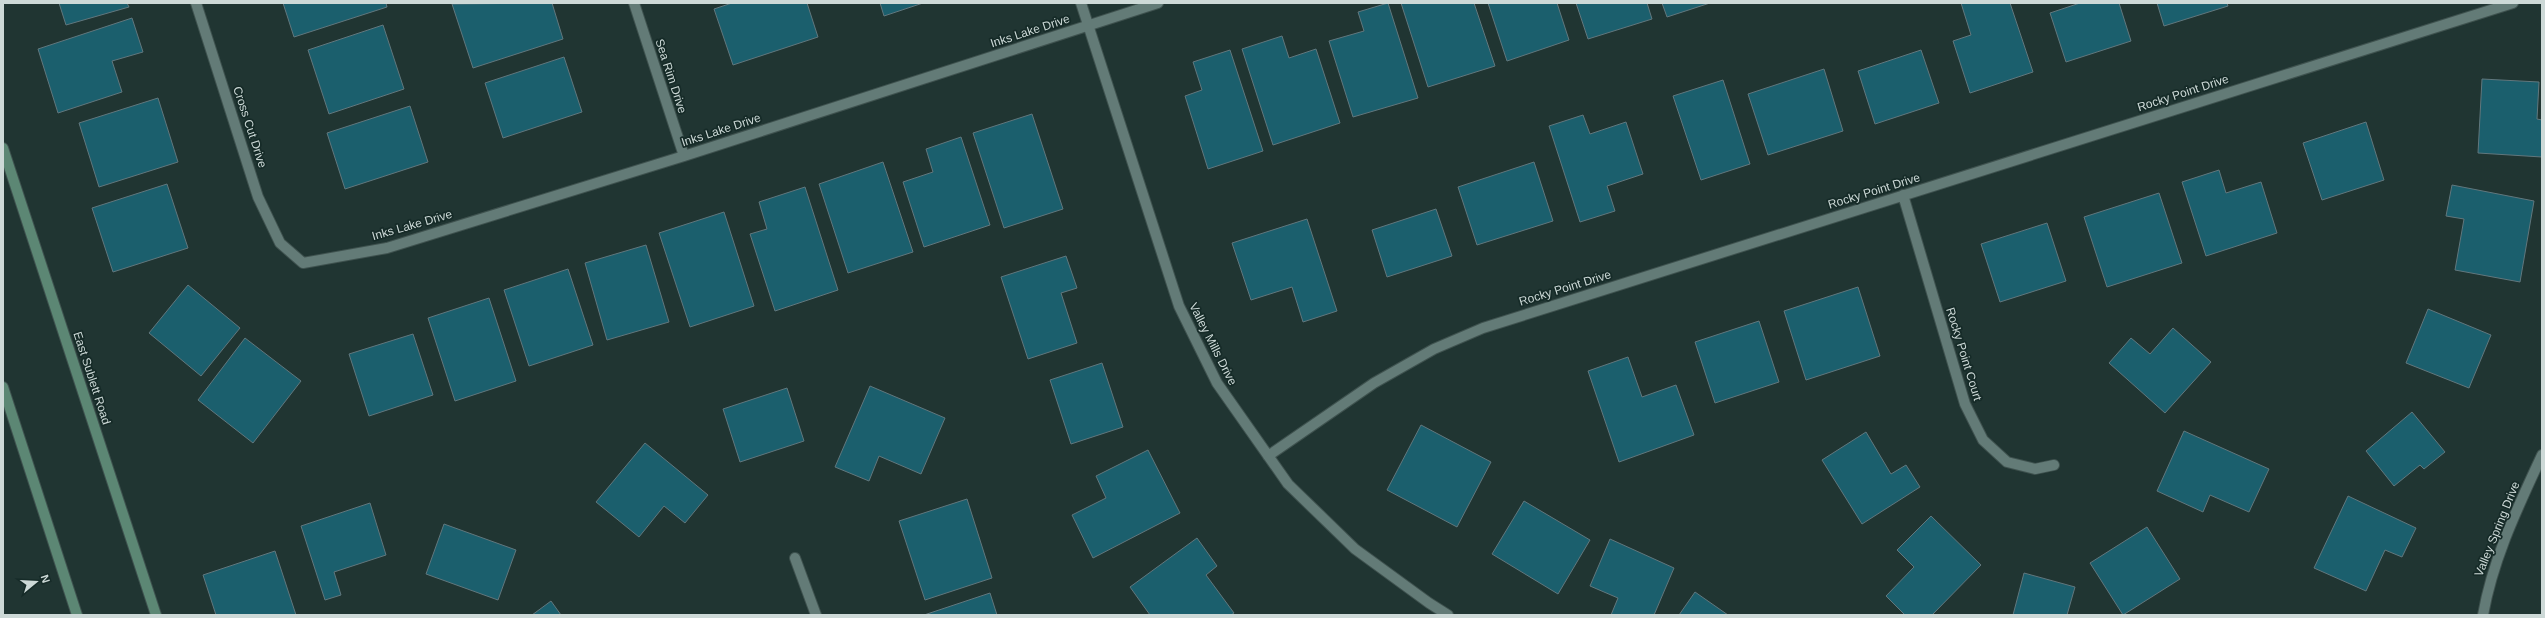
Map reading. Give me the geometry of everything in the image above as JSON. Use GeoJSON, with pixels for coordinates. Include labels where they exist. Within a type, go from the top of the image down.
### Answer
{"type":"FeatureCollection","features":[{"type":"Feature","properties":{"kind":"main road","name":"East Sublett Road"},"geometry":{"type":"LineString","coordinates":[[3,148],[156,615]]}},
{"type":"Feature","properties":{"kind":"main road"},"geometry":{"type":"LineString","coordinates":[[3,388],[77,615]]}},
{"type":"Feature","properties":{"kind":"street","name":"Cross Cut Drive"},"geometry":{"type":"LineString","coordinates":[[196,3],[258,197],[280,243],[291,253]]}},
{"type":"Feature","properties":{"kind":"street","name":"Sea Rim Drive"},"geometry":{"type":"LineString","coordinates":[[634,3],[684,156]]}},
{"type":"Feature","properties":{"kind":"street","name":"Valley Mills Drive"},"geometry":{"type":"LineString","coordinates":[[1081,3],[1179,306],[1217,383],[1288,484],[1355,549],[1429,603],[1448,615]]}},
{"type":"Feature","properties":{"kind":"street","name":"Inks Lake Drive"},"geometry":{"type":"LineString","coordinates":[[291,253],[303,263],[387,248],[684,156],[1158,3]]}},
{"type":"Feature","properties":{"kind":"street","name":"Rocky Point Drive"},"geometry":{"type":"LineString","coordinates":[[1268,456],[1374,383],[1434,349],[1482,328],[2513,3]]}},
{"type":"Feature","properties":{"kind":"street","name":"Rocky Point Court"},"geometry":{"type":"LineString","coordinates":[[1903,196],[1965,404],[1982,440],[2007,462],[2035,469],[2054,465]]}},
{"type":"Feature","properties":{"kind":"street","name":"Valley Spring Drive"},"geometry":{"type":"LineString","coordinates":[[2483,615],[2488,585],[2510,526],[2542,455]]}},
{"type":"Feature","properties":{"kind":"street"},"geometry":{"type":"LineString","coordinates":[[795,558],[816,615]]}},
{"type":"Feature","properties":{"kind":"building"},"geometry":{"type":"Polygon","coordinates":[[[59,3],[127,3],[129,7],[66,25],[59,3]]]}},
{"type":"Feature","properties":{"kind":"building"},"geometry":{"type":"Polygon","coordinates":[[[283,3],[386,3],[387,7],[294,37],[283,3]]]}},
{"type":"Feature","properties":{"kind":"building"},"geometry":{"type":"Polygon","coordinates":[[[552,3],[563,39],[473,68],[452,4],[552,3]]]}},
{"type":"Feature","properties":{"kind":"building"},"geometry":{"type":"Polygon","coordinates":[[[732,3],[807,3],[818,37],[733,65],[714,9],[732,3]]]}},
{"type":"Feature","properties":{"kind":"building"},"geometry":{"type":"Polygon","coordinates":[[[880,3],[923,3],[884,16],[880,3]]]}},
{"type":"Feature","properties":{"kind":"building"},"geometry":{"type":"Polygon","coordinates":[[[1388,3],[1418,98],[1353,117],[1329,41],[1364,31],[1358,12],[1388,3]]]}},
{"type":"Feature","properties":{"kind":"building"},"geometry":{"type":"Polygon","coordinates":[[[1401,3],[1474,3],[1495,66],[1428,87],[1401,3]]]}},
{"type":"Feature","properties":{"kind":"building"},"geometry":{"type":"Polygon","coordinates":[[[1488,3],[1557,3],[1569,40],[1507,61],[1488,3]]]}},
{"type":"Feature","properties":{"kind":"building"},"geometry":{"type":"Polygon","coordinates":[[[1576,3],[1647,3],[1652,19],[1588,39],[1576,3]]]}},
{"type":"Feature","properties":{"kind":"building"},"geometry":{"type":"Polygon","coordinates":[[[1662,3],[1710,3],[1667,17],[1662,3]]]}},
{"type":"Feature","properties":{"kind":"building"},"geometry":{"type":"Polygon","coordinates":[[[1961,3],[2010,3],[2033,72],[1970,93],[1953,41],[1971,35],[1961,3]]]}},
{"type":"Feature","properties":{"kind":"building"},"geometry":{"type":"Polygon","coordinates":[[[2080,3],[2119,3],[2131,41],[2066,62],[2050,13],[2080,3]]]}},
{"type":"Feature","properties":{"kind":"building"},"geometry":{"type":"Polygon","coordinates":[[[2157,3],[2227,3],[2228,6],[2164,26],[2157,3]]]}},
{"type":"Feature","properties":{"kind":"building"},"geometry":{"type":"Polygon","coordinates":[[[132,18],[143,52],[112,61],[122,92],[58,113],[38,49],[132,18]]]}},
{"type":"Feature","properties":{"kind":"building"},"geometry":{"type":"Polygon","coordinates":[[[383,25],[404,89],[329,114],[308,50],[383,25]]]}},
{"type":"Feature","properties":{"kind":"building"},"geometry":{"type":"Polygon","coordinates":[[[1282,36],[1289,58],[1316,49],[1340,123],[1273,145],[1242,49],[1282,36]]]}},
{"type":"Feature","properties":{"kind":"building"},"geometry":{"type":"Polygon","coordinates":[[[1230,50],[1263,151],[1208,169],[1185,96],[1202,90],[1193,62],[1230,50]]]}},
{"type":"Feature","properties":{"kind":"building"},"geometry":{"type":"Polygon","coordinates":[[[1921,50],[1939,103],[1875,124],[1858,71],[1921,50]]]}},
{"type":"Feature","properties":{"kind":"building"},"geometry":{"type":"Polygon","coordinates":[[[564,57],[582,112],[503,138],[485,83],[564,57]]]}},
{"type":"Feature","properties":{"kind":"building"},"geometry":{"type":"Polygon","coordinates":[[[1824,69],[1843,131],[1768,155],[1748,94],[1824,69]]]}},
{"type":"Feature","properties":{"kind":"building"},"geometry":{"type":"Polygon","coordinates":[[[2482,79],[2539,82],[2537,119],[2542,120],[2542,157],[2478,153],[2482,79]]]}},
{"type":"Feature","properties":{"kind":"building"},"geometry":{"type":"Polygon","coordinates":[[[1723,80],[1750,164],[1701,180],[1673,96],[1723,80]]]}},
{"type":"Feature","properties":{"kind":"building"},"geometry":{"type":"Polygon","coordinates":[[[158,98],[178,162],[99,187],[79,123],[158,98]]]}},
{"type":"Feature","properties":{"kind":"building"},"geometry":{"type":"Polygon","coordinates":[[[410,106],[428,162],[345,189],[327,133],[410,106]]]}},
{"type":"Feature","properties":{"kind":"building"},"geometry":{"type":"Polygon","coordinates":[[[1032,114],[1063,209],[1004,228],[973,133],[1032,114]]]}},
{"type":"Feature","properties":{"kind":"building"},"geometry":{"type":"Polygon","coordinates":[[[1583,115],[1590,134],[1626,122],[1643,174],[1607,186],[1615,211],[1580,222],[1549,126],[1583,115]]]}},
{"type":"Feature","properties":{"kind":"building"},"geometry":{"type":"Polygon","coordinates":[[[2366,122],[2384,180],[2322,200],[2303,143],[2366,122]]]}},
{"type":"Feature","properties":{"kind":"building"},"geometry":{"type":"Polygon","coordinates":[[[961,137],[990,225],[924,247],[903,182],[933,172],[926,149],[961,137]]]}},
{"type":"Feature","properties":{"kind":"building"},"geometry":{"type":"Polygon","coordinates":[[[883,162],[913,252],[848,273],[819,184],[883,162]]]}},
{"type":"Feature","properties":{"kind":"building"},"geometry":{"type":"Polygon","coordinates":[[[1534,162],[1553,221],[1477,245],[1458,187],[1534,162]]]}},
{"type":"Feature","properties":{"kind":"building"},"geometry":{"type":"Polygon","coordinates":[[[2219,170],[2226,193],[2261,182],[2277,233],[2206,256],[2182,182],[2219,170]]]}},
{"type":"Feature","properties":{"kind":"building"},"geometry":{"type":"Polygon","coordinates":[[[167,184],[188,248],[113,272],[92,208],[167,184]]]}},
{"type":"Feature","properties":{"kind":"building"},"geometry":{"type":"Polygon","coordinates":[[[2452,185],[2534,201],[2520,282],[2455,270],[2464,219],[2446,216],[2452,185]]]}},
{"type":"Feature","properties":{"kind":"building"},"geometry":{"type":"Polygon","coordinates":[[[805,187],[838,290],[775,311],[750,234],[767,229],[759,202],[805,187]]]}},
{"type":"Feature","properties":{"kind":"building"},"geometry":{"type":"Polygon","coordinates":[[[2159,193],[2182,263],[2107,287],[2084,217],[2159,193]]]}},
{"type":"Feature","properties":{"kind":"building"},"geometry":{"type":"Polygon","coordinates":[[[1436,209],[1452,256],[1387,277],[1372,230],[1436,209]]]}},
{"type":"Feature","properties":{"kind":"building"},"geometry":{"type":"Polygon","coordinates":[[[724,212],[754,306],[690,327],[659,233],[724,212]]]}},
{"type":"Feature","properties":{"kind":"building"},"geometry":{"type":"Polygon","coordinates":[[[1307,219],[1337,311],[1303,322],[1292,287],[1251,300],[1232,243],[1307,219]]]}},
{"type":"Feature","properties":{"kind":"building"},"geometry":{"type":"Polygon","coordinates":[[[2047,223],[2066,281],[2000,302],[1981,244],[2047,223]]]}},
{"type":"Feature","properties":{"kind":"building"},"geometry":{"type":"Polygon","coordinates":[[[646,245],[669,322],[607,340],[585,263],[646,245]]]}},
{"type":"Feature","properties":{"kind":"building"},"geometry":{"type":"Polygon","coordinates":[[[1066,256],[1077,288],[1061,293],[1077,343],[1028,359],[1001,277],[1066,256]]]}},
{"type":"Feature","properties":{"kind":"building"},"geometry":{"type":"Polygon","coordinates":[[[568,269],[593,345],[529,366],[504,290],[568,269]]]}},
{"type":"Feature","properties":{"kind":"building"},"geometry":{"type":"Polygon","coordinates":[[[188,285],[240,328],[201,376],[149,333],[188,285]]]}},
{"type":"Feature","properties":{"kind":"building"},"geometry":{"type":"Polygon","coordinates":[[[1858,287],[1880,356],[1806,380],[1784,311],[1858,287]]]}},
{"type":"Feature","properties":{"kind":"building"},"geometry":{"type":"Polygon","coordinates":[[[489,298],[516,381],[455,401],[428,318],[489,298]]]}},
{"type":"Feature","properties":{"kind":"building"},"geometry":{"type":"Polygon","coordinates":[[[2428,309],[2491,335],[2469,388],[2406,363],[2428,309]]]}},
{"type":"Feature","properties":{"kind":"building"},"geometry":{"type":"Polygon","coordinates":[[[1759,321],[1779,382],[1715,403],[1695,342],[1759,321]]]}},
{"type":"Feature","properties":{"kind":"building"},"geometry":{"type":"Polygon","coordinates":[[[2173,328],[2211,362],[2165,413],[2109,363],[2131,338],[2150,354],[2173,328]]]}},
{"type":"Feature","properties":{"kind":"building"},"geometry":{"type":"Polygon","coordinates":[[[413,334],[433,395],[369,416],[349,354],[413,334]]]}},
{"type":"Feature","properties":{"kind":"building"},"geometry":{"type":"Polygon","coordinates":[[[245,338],[301,381],[253,443],[198,400],[245,338]]]}},
{"type":"Feature","properties":{"kind":"building"},"geometry":{"type":"Polygon","coordinates":[[[1628,357],[1642,397],[1676,385],[1694,435],[1619,462],[1588,371],[1628,357]]]}},
{"type":"Feature","properties":{"kind":"building"},"geometry":{"type":"Polygon","coordinates":[[[1102,363],[1123,427],[1071,444],[1050,380],[1102,363]]]}},
{"type":"Feature","properties":{"kind":"building"},"geometry":{"type":"Polygon","coordinates":[[[870,386],[945,418],[921,474],[879,456],[869,481],[835,467],[870,386]]]}},
{"type":"Feature","properties":{"kind":"building"},"geometry":{"type":"Polygon","coordinates":[[[787,388],[804,441],[740,462],[723,409],[787,388]]]}},
{"type":"Feature","properties":{"kind":"building"},"geometry":{"type":"Polygon","coordinates":[[[2412,412],[2445,452],[2424,469],[2420,465],[2394,486],[2366,451],[2412,412]]]}},
{"type":"Feature","properties":{"kind":"building"},"geometry":{"type":"Polygon","coordinates":[[[1421,425],[1491,462],[1457,527],[1387,490],[1421,425]]]}},
{"type":"Feature","properties":{"kind":"building"},"geometry":{"type":"Polygon","coordinates":[[[2184,431],[2269,469],[2249,512],[2210,495],[2203,512],[2157,491],[2184,431]]]}},
{"type":"Feature","properties":{"kind":"building"},"geometry":{"type":"Polygon","coordinates":[[[1866,432],[1891,474],[1906,465],[1920,487],[1862,524],[1822,460],[1866,432]]]}},
{"type":"Feature","properties":{"kind":"building"},"geometry":{"type":"Polygon","coordinates":[[[645,443],[708,495],[685,523],[664,506],[639,537],[596,502],[645,443]]]}},
{"type":"Feature","properties":{"kind":"building"},"geometry":{"type":"Polygon","coordinates":[[[1148,450],[1180,513],[1093,558],[1072,515],[1106,498],[1096,476],[1148,450]]]}},
{"type":"Feature","properties":{"kind":"building"},"geometry":{"type":"Polygon","coordinates":[[[2348,496],[2416,528],[2402,557],[2385,550],[2366,591],[2314,568],[2348,496]]]}},
{"type":"Feature","properties":{"kind":"building"},"geometry":{"type":"Polygon","coordinates":[[[967,499],[992,578],[925,600],[899,521],[967,499]]]}},
{"type":"Feature","properties":{"kind":"building"},"geometry":{"type":"Polygon","coordinates":[[[1524,501],[1590,540],[1558,594],[1492,554],[1524,501]]]}},
{"type":"Feature","properties":{"kind":"building"},"geometry":{"type":"Polygon","coordinates":[[[370,503],[386,555],[334,572],[341,595],[325,600],[301,526],[370,503]]]}},
{"type":"Feature","properties":{"kind":"building"},"geometry":{"type":"Polygon","coordinates":[[[1931,516],[1981,565],[1932,615],[1905,615],[1886,596],[1914,567],[1897,550],[1931,516]]]}},
{"type":"Feature","properties":{"kind":"building"},"geometry":{"type":"Polygon","coordinates":[[[444,524],[516,550],[498,600],[426,574],[444,524]]]}},
{"type":"Feature","properties":{"kind":"building"},"geometry":{"type":"Polygon","coordinates":[[[2147,527],[2180,579],[2123,615],[2090,563],[2147,527]]]}},
{"type":"Feature","properties":{"kind":"building"},"geometry":{"type":"Polygon","coordinates":[[[1197,538],[1217,566],[1206,575],[1234,613],[1231,615],[1150,615],[1130,587],[1197,538]]]}},
{"type":"Feature","properties":{"kind":"building"},"geometry":{"type":"Polygon","coordinates":[[[1610,539],[1674,568],[1654,615],[1611,615],[1618,598],[1590,586],[1610,539]]]}},
{"type":"Feature","properties":{"kind":"building"},"geometry":{"type":"Polygon","coordinates":[[[275,551],[296,615],[216,615],[203,575],[275,551]]]}},
{"type":"Feature","properties":{"kind":"building"},"geometry":{"type":"Polygon","coordinates":[[[2024,573],[2075,587],[2067,615],[2013,615],[2024,573]]]}},
{"type":"Feature","properties":{"kind":"building"},"geometry":{"type":"Polygon","coordinates":[[[1695,592],[1728,615],[1679,615],[1695,592]]]}},
{"type":"Feature","properties":{"kind":"building"},"geometry":{"type":"Polygon","coordinates":[[[990,593],[997,615],[924,615],[990,593]]]}},
{"type":"Feature","properties":{"kind":"building"},"geometry":{"type":"Polygon","coordinates":[[[551,601],[561,615],[532,615],[551,601]]]}}]}
